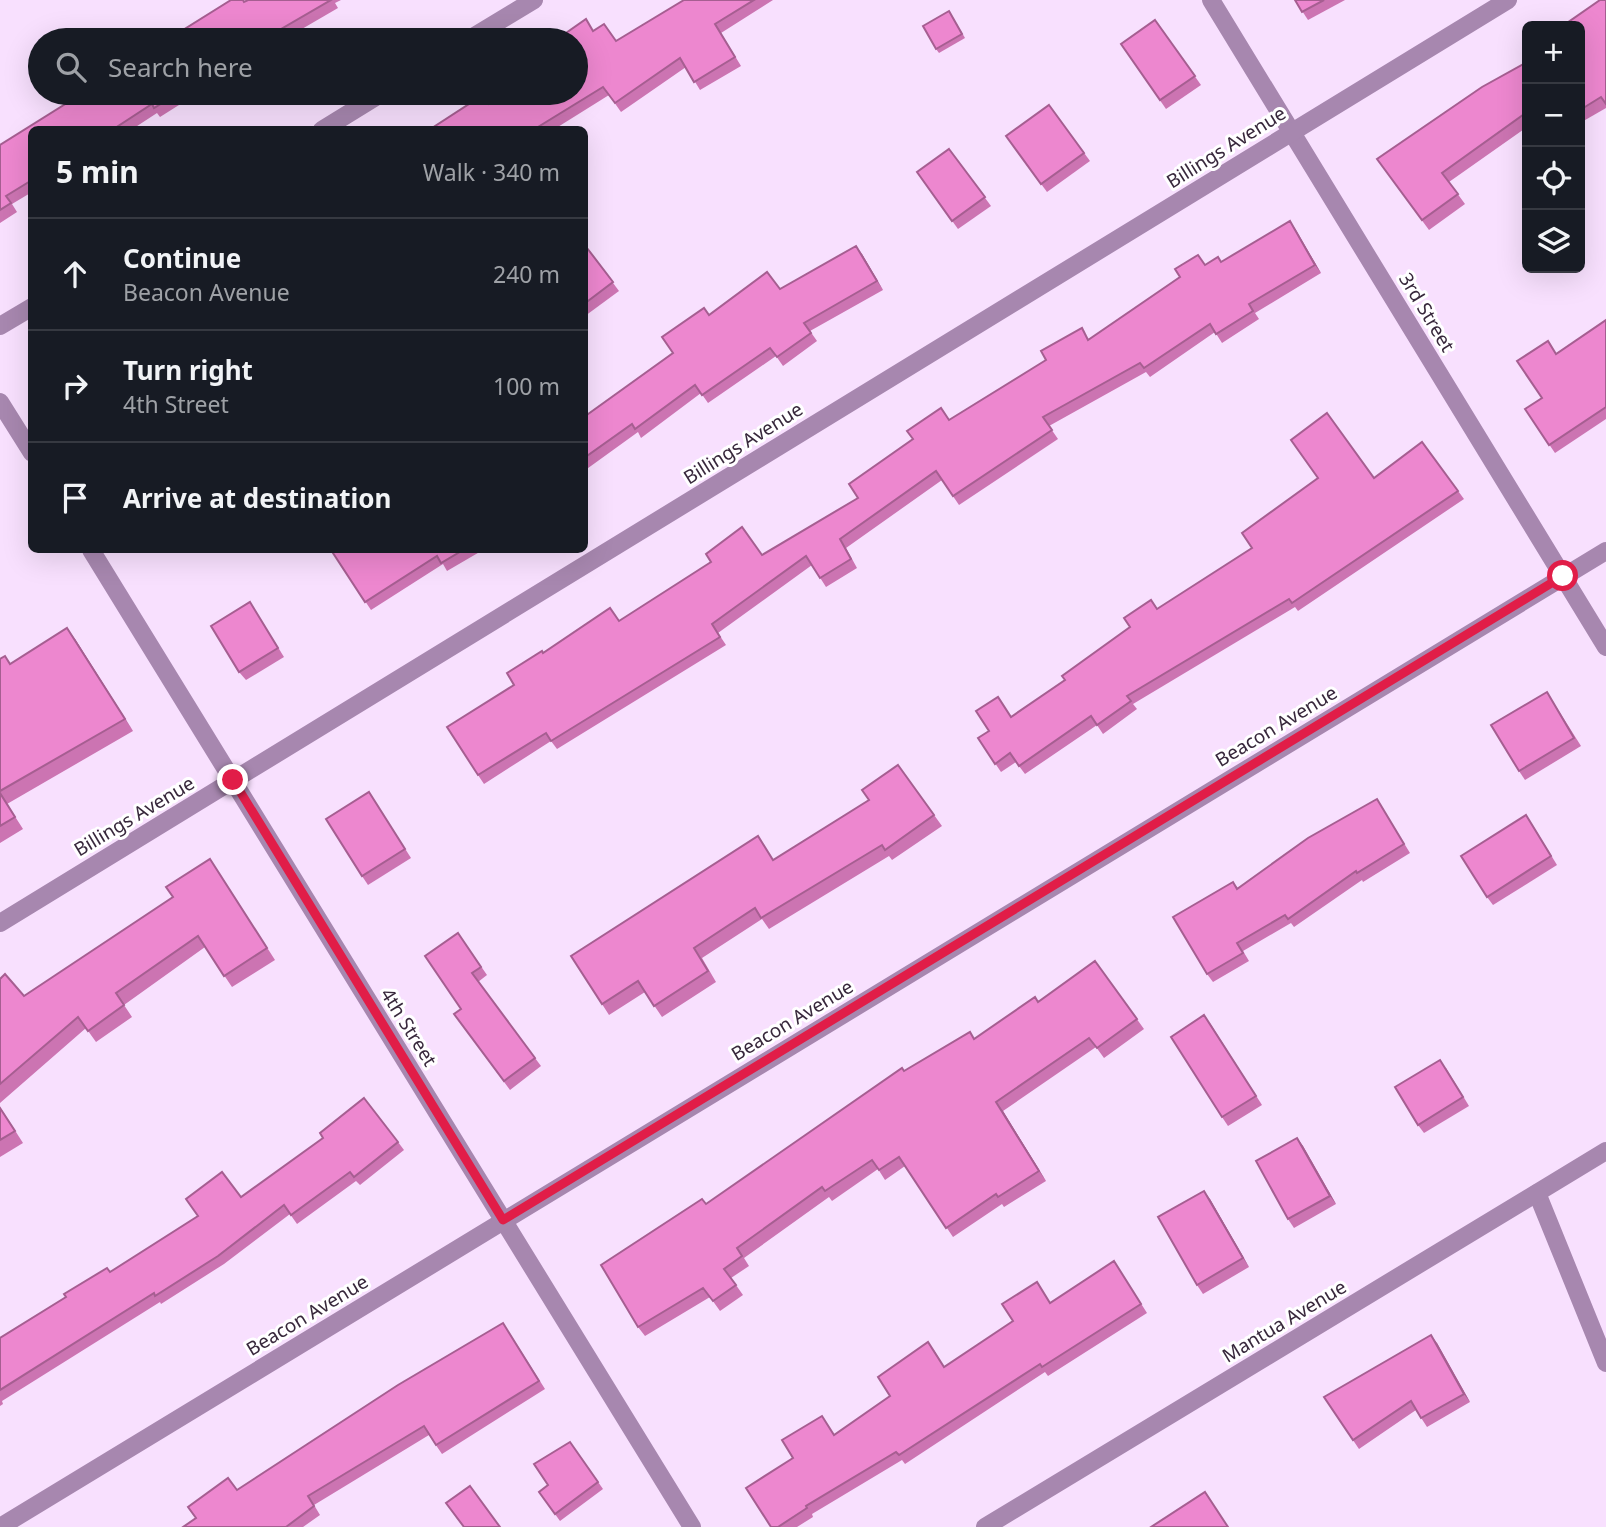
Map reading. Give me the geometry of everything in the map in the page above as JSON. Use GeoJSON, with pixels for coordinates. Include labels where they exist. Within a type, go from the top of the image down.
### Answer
{"type":"FeatureCollection","features":[{"type":"Feature","properties":{"kind":"street"},"geometry":{"type":"LineString","coordinates":[[488,28],[534,0]]}},
{"type":"Feature","properties":{"kind":"street","name":"3rd Street"},"geometry":{"type":"LineString","coordinates":[[1211,0],[1606,647]]}},
{"type":"Feature","properties":{"kind":"street","name":"Billings Avenue"},"geometry":{"type":"LineString","coordinates":[[0,923],[1508,0]]}},
{"type":"Feature","properties":{"kind":"street"},"geometry":{"type":"LineString","coordinates":[[328,126],[363,105]]}},
{"type":"Feature","properties":{"kind":"street"},"geometry":{"type":"LineString","coordinates":[[0,326],[28,309]]}},
{"type":"Feature","properties":{"kind":"street"},"geometry":{"type":"LineString","coordinates":[[0,402],[28,447]]}},
{"type":"Feature","properties":{"kind":"street","name":"Beacon Avenue"},"geometry":{"type":"LineString","coordinates":[[0,1527],[1606,551]]}},
{"type":"Feature","properties":{"kind":"street","name":"4th Street"},"geometry":{"type":"LineString","coordinates":[[93,553],[692,1527]]}},
{"type":"Feature","properties":{"kind":"street","name":"Mantua Avenue"},"geometry":{"type":"LineString","coordinates":[[985,1527],[1606,1151]]}},
{"type":"Feature","properties":{"kind":"street"},"geometry":{"type":"LineString","coordinates":[[1536,1193],[1606,1363]]}},
{"type":"Feature","properties":{"kind":"building"},"geometry":{"type":"Polygon","coordinates":[[[231,0],[331,0],[283,28],[186,28],[231,0]]]}},
{"type":"Feature","properties":{"kind":"building"},"geometry":{"type":"Polygon","coordinates":[[[684,0],[754,0],[715,24],[735,57],[694,82],[680,58],[615,103],[603,87],[588,96],[588,28],[573,28],[586,19],[593,31],[604,24],[616,41],[684,0]]]}},
{"type":"Feature","properties":{"kind":"building"},"geometry":{"type":"Polygon","coordinates":[[[1295,0],[1324,0],[1302,12],[1295,0]]]}},
{"type":"Feature","properties":{"kind":"building"},"geometry":{"type":"Polygon","coordinates":[[[1600,0],[1606,0],[1606,104],[1601,97],[1585,107],[1585,21],[1570,21],[1600,0]]]}},
{"type":"Feature","properties":{"kind":"building"},"geometry":{"type":"Polygon","coordinates":[[[949,11],[962,34],[936,49],[923,26],[949,11]]]}},
{"type":"Feature","properties":{"kind":"building"},"geometry":{"type":"Polygon","coordinates":[[[1155,20],[1195,76],[1160,100],[1121,44],[1155,20]]]}},
{"type":"Feature","properties":{"kind":"building"},"geometry":{"type":"Polygon","coordinates":[[[1522,65],[1522,116],[1442,173],[1458,194],[1422,220],[1377,159],[1482,87],[1522,65]]]}},
{"type":"Feature","properties":{"kind":"building"},"geometry":{"type":"Polygon","coordinates":[[[64,105],[150,105],[118,126],[30,126],[64,105]]]}},
{"type":"Feature","properties":{"kind":"building"},"geometry":{"type":"Polygon","coordinates":[[[468,105],[574,105],[540,126],[435,126],[468,105]]]}},
{"type":"Feature","properties":{"kind":"building"},"geometry":{"type":"Polygon","coordinates":[[[1049,105],[1084,153],[1041,184],[1006,136],[1049,105]]]}},
{"type":"Feature","properties":{"kind":"building"},"geometry":{"type":"Polygon","coordinates":[[[28,127],[28,182],[6,196],[11,203],[0,210],[0,145],[28,127]]]}},
{"type":"Feature","properties":{"kind":"building"},"geometry":{"type":"Polygon","coordinates":[[[949,149],[985,197],[952,221],[917,172],[949,149]]]}},
{"type":"Feature","properties":{"kind":"building"},"geometry":{"type":"Polygon","coordinates":[[[1290,221],[1315,265],[1249,304],[1253,311],[1216,334],[1210,324],[1144,368],[1140,363],[1043,417],[1052,430],[953,496],[936,471],[840,539],[851,559],[820,578],[806,556],[712,624],[720,637],[551,741],[546,733],[478,775],[447,727],[514,685],[507,673],[542,651],[543,653],[610,608],[619,621],[711,562],[706,554],[742,527],[762,555],[858,498],[849,484],[913,439],[907,431],[941,408],[949,420],[1046,360],[1041,351],[1082,328],[1088,340],[1180,277],[1175,269],[1198,255],[1205,265],[1218,257],[1221,262],[1290,221]]]}},
{"type":"Feature","properties":{"kind":"building"},"geometry":{"type":"Polygon","coordinates":[[[856,246],[877,281],[804,323],[811,333],[777,357],[770,348],[702,395],[695,385],[635,429],[632,424],[588,455],[588,414],[673,353],[662,337],[704,308],[709,315],[767,272],[780,289],[856,246]]]}},
{"type":"Feature","properties":{"kind":"building"},"geometry":{"type":"Polygon","coordinates":[[[588,249],[613,282],[588,301],[588,249]]]}},
{"type":"Feature","properties":{"kind":"building"},"geometry":{"type":"Polygon","coordinates":[[[1606,320],[1606,407],[1549,445],[1525,409],[1542,398],[1517,361],[1548,341],[1556,354],[1606,320]]]}},
{"type":"Feature","properties":{"kind":"building"},"geometry":{"type":"Polygon","coordinates":[[[1327,413],[1374,478],[1422,442],[1458,491],[1292,603],[1289,599],[1127,696],[1131,701],[1097,725],[1091,716],[1019,766],[1010,753],[995,764],[978,738],[989,731],[976,711],[998,697],[1011,717],[1065,680],[1062,676],[1130,627],[1124,618],[1151,600],[1157,609],[1252,548],[1242,533],[1318,478],[1291,440],[1327,413]]]}},
{"type":"Feature","properties":{"kind":"building"},"geometry":{"type":"Polygon","coordinates":[[[333,553],[458,553],[441,563],[437,556],[365,602],[333,553]]]}},
{"type":"Feature","properties":{"kind":"building"},"geometry":{"type":"Polygon","coordinates":[[[250,602],[278,648],[239,672],[211,626],[250,602]]]}},
{"type":"Feature","properties":{"kind":"building"},"geometry":{"type":"Polygon","coordinates":[[[67,628],[125,719],[0,791],[0,659],[5,656],[10,664],[67,628]]]}},
{"type":"Feature","properties":{"kind":"building"},"geometry":{"type":"Polygon","coordinates":[[[1547,692],[1574,738],[1519,771],[1491,725],[1547,692]]]}},
{"type":"Feature","properties":{"kind":"building"},"geometry":{"type":"Polygon","coordinates":[[[898,765],[934,815],[885,850],[882,845],[761,918],[755,908],[694,948],[708,971],[654,1006],[638,981],[602,1004],[571,956],[758,836],[773,860],[869,800],[862,790],[898,765]]]}},
{"type":"Feature","properties":{"kind":"building"},"geometry":{"type":"Polygon","coordinates":[[[369,792],[405,849],[362,876],[326,819],[369,792]]]}},
{"type":"Feature","properties":{"kind":"building"},"geometry":{"type":"Polygon","coordinates":[[[0,793],[15,817],[0,826],[0,793]]]}},
{"type":"Feature","properties":{"kind":"building"},"geometry":{"type":"Polygon","coordinates":[[[1377,799],[1404,844],[1357,873],[1356,871],[1288,919],[1285,915],[1237,943],[1243,953],[1207,974],[1173,917],[1233,882],[1237,889],[1308,838],[1377,799]]]}},
{"type":"Feature","properties":{"kind":"building"},"geometry":{"type":"Polygon","coordinates":[[[1526,815],[1551,856],[1487,897],[1461,856],[1526,815]]]}},
{"type":"Feature","properties":{"kind":"building"},"geometry":{"type":"Polygon","coordinates":[[[210,859],[267,948],[224,976],[198,936],[116,993],[124,1005],[88,1031],[78,1017],[0,1084],[0,979],[5,974],[24,996],[173,897],[166,887],[210,859]]]}},
{"type":"Feature","properties":{"kind":"building"},"geometry":{"type":"Polygon","coordinates":[[[458,933],[481,967],[472,973],[535,1058],[504,1081],[454,1014],[461,1009],[425,956],[458,933]]]}},
{"type":"Feature","properties":{"kind":"building"},"geometry":{"type":"Polygon","coordinates":[[[1095,961],[1137,1019],[1097,1048],[1089,1038],[996,1102],[1039,1171],[998,1197],[996,1194],[946,1228],[899,1157],[879,1170],[872,1160],[825,1191],[822,1187],[737,1248],[742,1256],[724,1269],[736,1285],[713,1301],[703,1288],[638,1327],[601,1265],[702,1199],[706,1204],[902,1068],[904,1071],[970,1032],[974,1039],[1035,997],[1038,1002],[1095,961]]]}},
{"type":"Feature","properties":{"kind":"building"},"geometry":{"type":"Polygon","coordinates":[[[1204,1015],[1256,1096],[1222,1117],[1171,1037],[1204,1015]]]}},
{"type":"Feature","properties":{"kind":"building"},"geometry":{"type":"Polygon","coordinates":[[[1440,1060],[1463,1097],[1418,1125],[1395,1087],[1440,1060]]]}},
{"type":"Feature","properties":{"kind":"building"},"geometry":{"type":"Polygon","coordinates":[[[364,1098],[398,1142],[354,1177],[350,1172],[291,1215],[284,1205],[218,1256],[0,1390],[0,1338],[66,1297],[64,1294],[107,1268],[110,1272],[198,1216],[186,1199],[222,1172],[241,1197],[323,1138],[320,1133],[364,1098]]]}},
{"type":"Feature","properties":{"kind":"building"},"geometry":{"type":"Polygon","coordinates":[[[0,1108],[15,1131],[0,1140],[0,1108]]]}},
{"type":"Feature","properties":{"kind":"building"},"geometry":{"type":"Polygon","coordinates":[[[1297,1138],[1330,1196],[1288,1219],[1256,1161],[1297,1138]]]}},
{"type":"Feature","properties":{"kind":"building"},"geometry":{"type":"Polygon","coordinates":[[[1204,1191],[1243,1258],[1197,1285],[1158,1217],[1204,1191]]]}},
{"type":"Feature","properties":{"kind":"building"},"geometry":{"type":"Polygon","coordinates":[[[1114,1261],[1141,1304],[1042,1367],[1040,1364],[899,1455],[896,1452],[806,1506],[807,1508],[778,1527],[771,1527],[746,1488],[793,1458],[782,1440],[822,1416],[834,1435],[890,1396],[878,1377],[928,1342],[944,1367],[1013,1321],[1002,1304],[1037,1282],[1050,1303],[1114,1261]]]}},
{"type":"Feature","properties":{"kind":"building"},"geometry":{"type":"Polygon","coordinates":[[[503,1323],[539,1381],[436,1445],[424,1426],[308,1496],[314,1506],[286,1527],[183,1527],[196,1518],[188,1507],[228,1478],[237,1490],[398,1385],[503,1323]]]}},
{"type":"Feature","properties":{"kind":"building"},"geometry":{"type":"Polygon","coordinates":[[[1431,1335],[1464,1394],[1421,1418],[1411,1401],[1353,1440],[1324,1397],[1431,1335]]]}},
{"type":"Feature","properties":{"kind":"building"},"geometry":{"type":"Polygon","coordinates":[[[570,1442],[598,1482],[555,1514],[539,1492],[548,1485],[534,1464],[570,1442]]]}},
{"type":"Feature","properties":{"kind":"building"},"geometry":{"type":"Polygon","coordinates":[[[470,1486],[500,1527],[464,1527],[446,1503],[470,1486]]]}},
{"type":"Feature","properties":{"kind":"building"},"geometry":{"type":"Polygon","coordinates":[[[1205,1492],[1228,1527],[1151,1527],[1205,1492]]]}},
{"type":"Feature","properties":{"kind":"route"},"geometry":{"type":"LineString","coordinates":[[233,780],[503,1220],[1563,576]]}}]}
